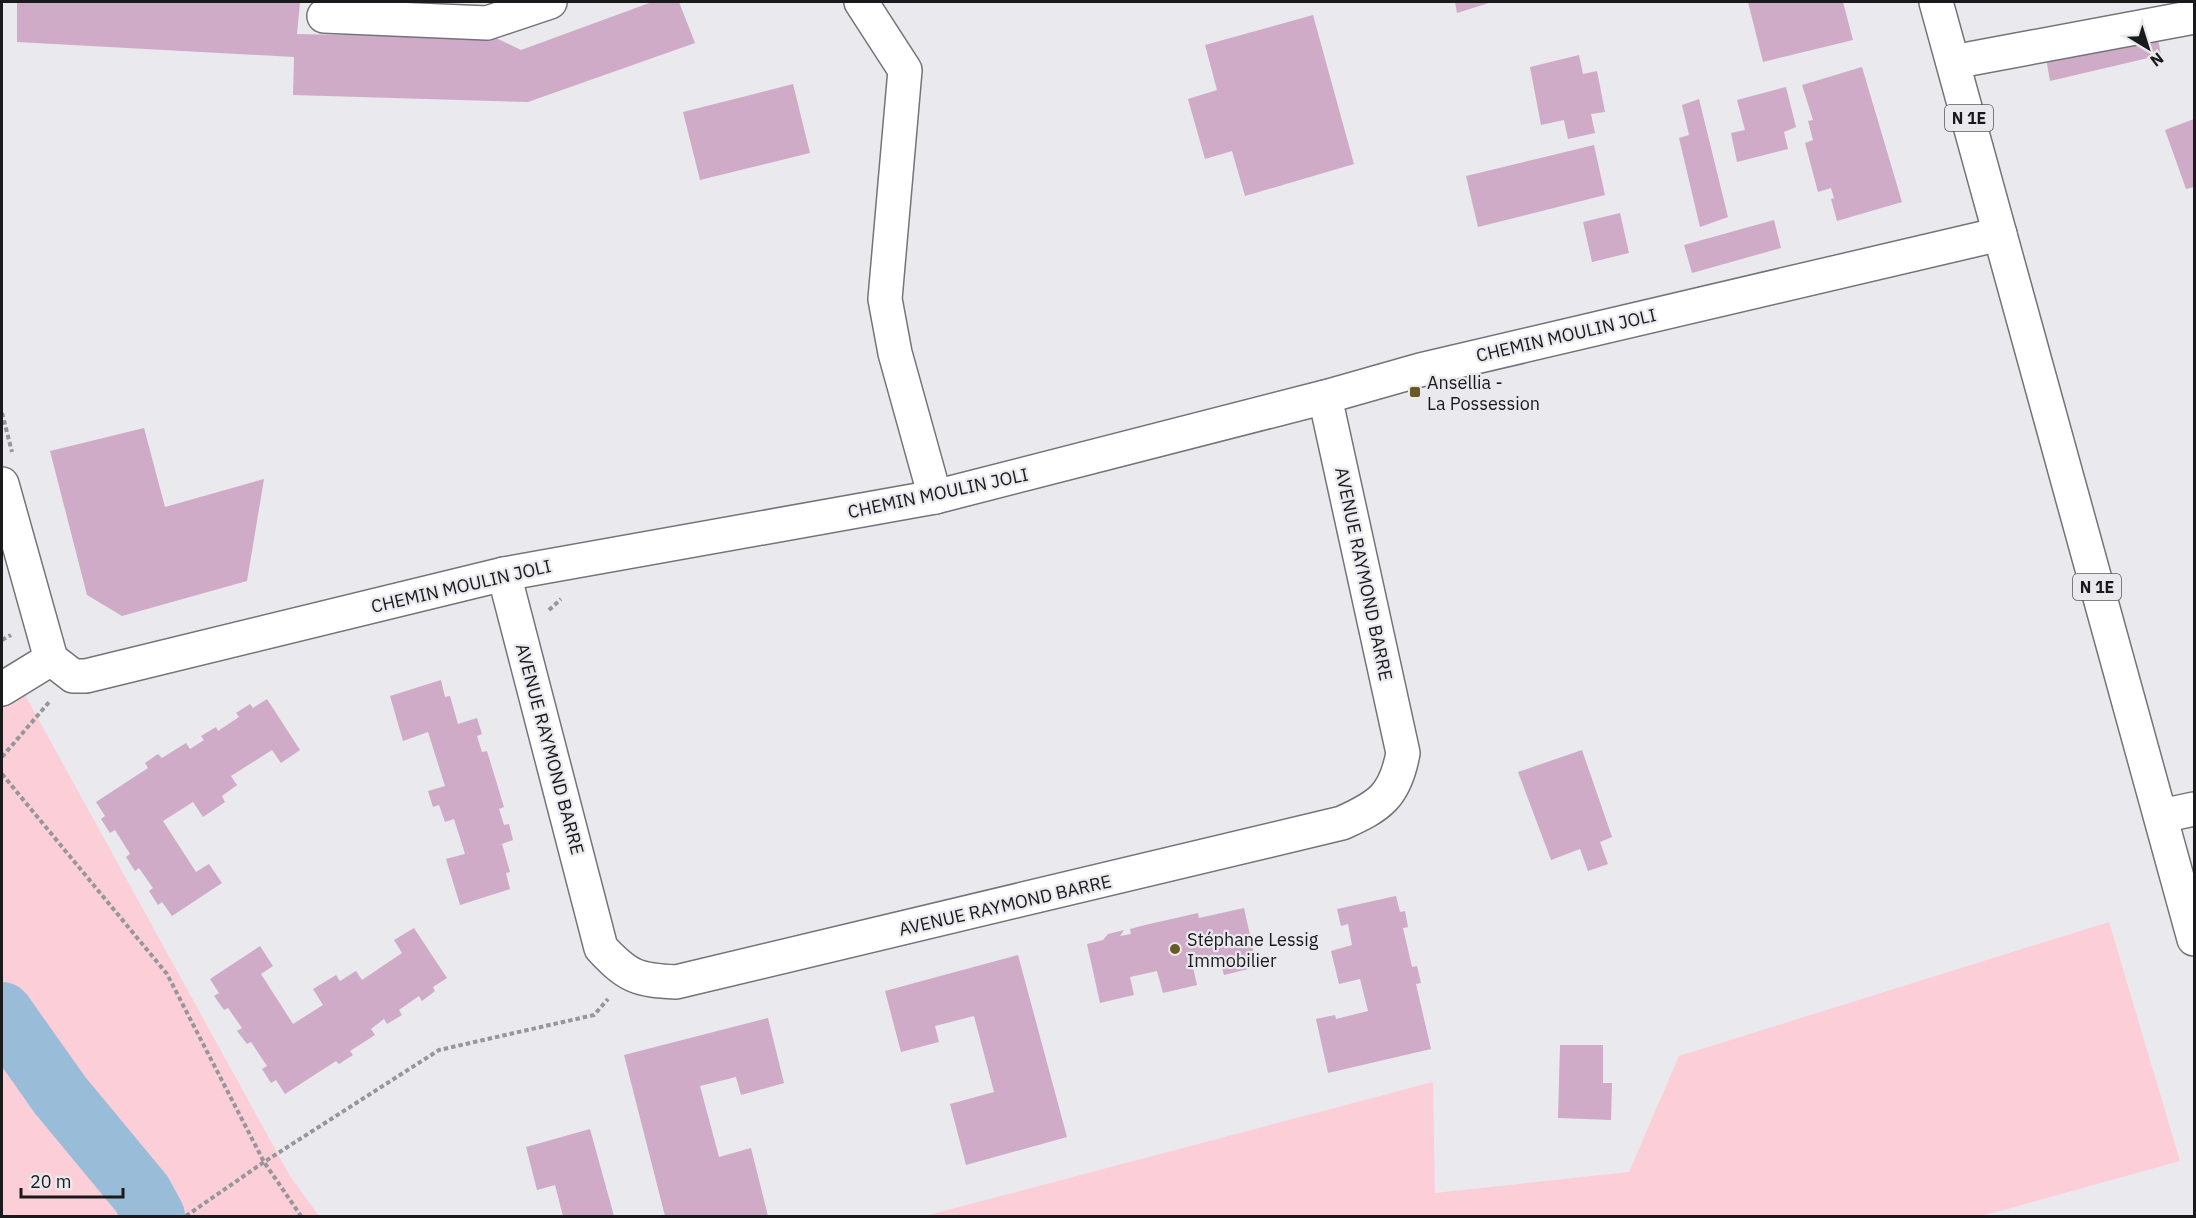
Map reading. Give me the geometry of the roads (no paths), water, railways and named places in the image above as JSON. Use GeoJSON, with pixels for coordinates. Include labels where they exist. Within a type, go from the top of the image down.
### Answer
{"type":"FeatureCollection","features":[{"type":"Feature","properties":{"kind":"street"},"geometry":{"type":"LineString","coordinates":[[324,16],[487,23],[550,2]]}},
{"type":"Feature","properties":{"kind":"street"},"geometry":{"type":"LineString","coordinates":[[861,2],[905,70],[885,299],[895,353],[935,497]]}},
{"type":"Feature","properties":{"kind":"street","name":"N 1E"},"geometry":{"type":"LineString","coordinates":[[1936,2],[2194,939]]}},
{"type":"Feature","properties":{"kind":"street"},"geometry":{"type":"LineString","coordinates":[[1953,62],[2194,16]]}},
{"type":"Feature","properties":{"kind":"street","name":"CHEMIN MOULIN JOLI"},"geometry":{"type":"LineString","coordinates":[[62,668],[86,676],[504,574],[935,497],[1325,397],[1420,370],[2000,234]]}},
{"type":"Feature","properties":{"kind":"street","name":"AVENUE RAYMOND BARRE"},"geometry":{"type":"LineString","coordinates":[[504,574],[602,948],[621,969],[630,974],[646,981],[676,982],[1341,823],[1368,812],[1388,796],[1398,777],[1403,753],[1325,397]]}},
{"type":"Feature","properties":{"kind":"street"},"geometry":{"type":"LineString","coordinates":[[2,484],[62,668],[2,689]]}},
{"type":"Feature","properties":{"kind":"street"},"geometry":{"type":"LineString","coordinates":[[2161,816],[2194,809]]}},
{"type":"Feature","properties":{"kind":"waterway"},"geometry":{"type":"LineString","coordinates":[[2,1013],[60,1095],[142,1194],[154,1216]]}},
{"type":"Feature","properties":{"kind":"place","name":"Ansellia - La Possession"},"geometry":{"type":"Point","coordinates":[1415,392]}},
{"type":"Feature","properties":{"kind":"place","name":"Stéphane Lessig Immobilier"},"geometry":{"type":"Point","coordinates":[1175,949]}}]}
